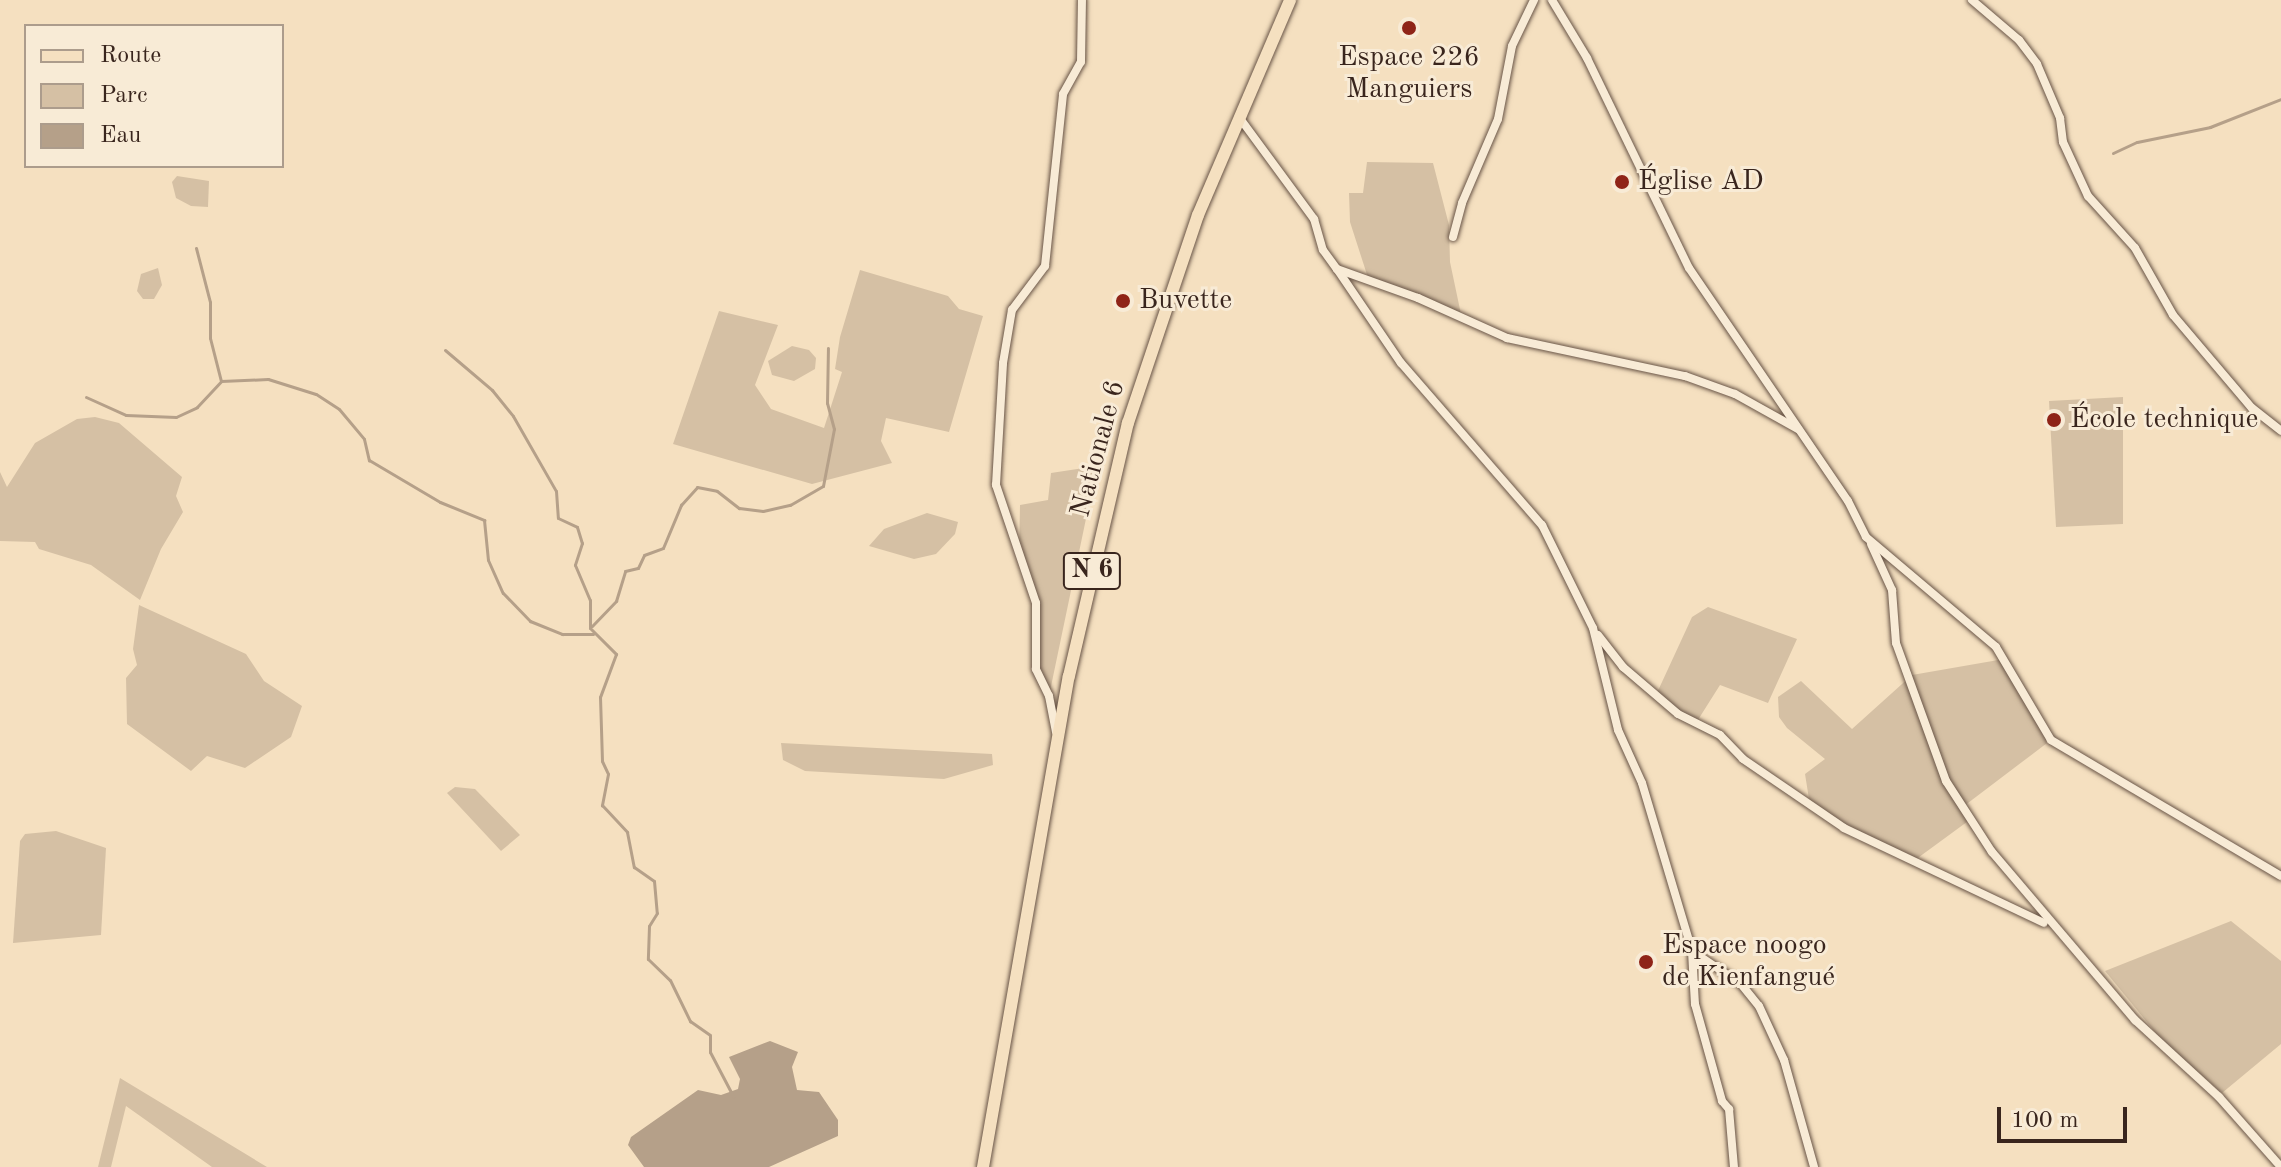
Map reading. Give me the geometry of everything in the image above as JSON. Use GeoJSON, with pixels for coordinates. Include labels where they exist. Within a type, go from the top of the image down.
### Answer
{"type":"FeatureCollection","features":[{"type":"Feature","properties":{"kind":"main road","name":"Nationale 6"},"geometry":{"type":"LineString","coordinates":[[983,1167],[1083,608],[1128,423],[1173,283],[1239,116],[1290,0]]}},
{"type":"Feature","properties":{"kind":"street"},"geometry":{"type":"LineString","coordinates":[[1058,743],[1049,696],[1036,669],[1036,603],[996,485],[1004,354],[1012,310],[1045,266],[1063,94],[1081,62],[1082,0]]}},
{"type":"Feature","properties":{"kind":"street"},"geometry":{"type":"LineString","coordinates":[[1453,237],[1462,203],[1498,119],[1512,46],[1534,0]]}},
{"type":"Feature","properties":{"kind":"street"},"geometry":{"type":"LineString","coordinates":[[1552,0],[1587,58],[1689,268],[1802,431],[1866,537],[1892,590],[1896,643],[1946,781],[1992,852],[2056,931],[2135,1020],[2219,1097],[2281,1167]]}},
{"type":"Feature","properties":{"kind":"street"},"geometry":{"type":"LineString","coordinates":[[1972,0],[2019,40],[2037,64],[2060,118],[2063,142],[2088,196],[2135,248],[2173,315],[2252,408],[2281,431]]}},
{"type":"Feature","properties":{"kind":"street"},"geometry":{"type":"LineString","coordinates":[[1239,116],[1314,219],[1323,250],[1401,363],[1542,525],[1593,628],[1623,667],[1678,714],[1720,735],[1743,759],[1844,828],[2028,912],[2056,931]]}},
{"type":"Feature","properties":{"kind":"street"},"geometry":{"type":"LineString","coordinates":[[1337,269],[1507,338],[1685,376],[1735,394],[1802,431]]}},
{"type":"Feature","properties":{"kind":"street"},"geometry":{"type":"LineString","coordinates":[[1866,537],[1996,647],[2051,740],[2281,876]]}},
{"type":"Feature","properties":{"kind":"street"},"geometry":{"type":"LineString","coordinates":[[1593,628],[1618,730],[1642,783],[1692,951],[1695,1004],[1722,1101],[1729,1109],[1734,1167]]}},
{"type":"Feature","properties":{"kind":"street"},"geometry":{"type":"LineString","coordinates":[[1692,951],[1741,984],[1759,1006],[1784,1060],[1814,1167]]}},
{"type":"Feature","properties":{"kind":"green space"},"geometry":{"type":"Polygon","coordinates":[[[1367,162],[1433,163],[1449,225],[1450,262],[1462,319],[1370,284],[1350,222],[1349,193],[1363,193],[1367,162]]]}},
{"type":"Feature","properties":{"kind":"green space"},"geometry":{"type":"Polygon","coordinates":[[[177,176],[209,181],[208,207],[191,206],[176,198],[172,182],[177,176]]]}},
{"type":"Feature","properties":{"kind":"green space"},"geometry":{"type":"Polygon","coordinates":[[[158,268],[162,285],[154,299],[143,299],[137,291],[141,274],[158,268]]]}},
{"type":"Feature","properties":{"kind":"green space"},"geometry":{"type":"Polygon","coordinates":[[[860,270],[948,296],[959,309],[983,316],[949,432],[886,418],[881,441],[892,463],[812,484],[673,444],[719,311],[778,325],[755,385],[771,409],[824,428],[842,372],[835,369],[840,337],[860,270]]]}},
{"type":"Feature","properties":{"kind":"green space"},"geometry":{"type":"Polygon","coordinates":[[[792,346],[809,350],[816,358],[815,369],[794,381],[772,375],[768,361],[792,346]]]}},
{"type":"Feature","properties":{"kind":"green space"},"geometry":{"type":"Polygon","coordinates":[[[2123,397],[2123,524],[2056,527],[2049,401],[2123,397]]]}},
{"type":"Feature","properties":{"kind":"green space"},"geometry":{"type":"Polygon","coordinates":[[[95,417],[119,423],[182,477],[176,496],[183,512],[161,549],[140,600],[91,565],[39,549],[35,542],[0,541],[0,472],[7,487],[35,443],[77,419],[95,417]]]}},
{"type":"Feature","properties":{"kind":"green space"},"geometry":{"type":"Polygon","coordinates":[[[1097,466],[1049,696],[1036,669],[1036,603],[1019,554],[1020,505],[1048,500],[1051,473],[1097,466]]]}},
{"type":"Feature","properties":{"kind":"green space"},"geometry":{"type":"Polygon","coordinates":[[[927,513],[958,522],[955,534],[936,554],[914,559],[869,546],[884,529],[927,513]]]}},
{"type":"Feature","properties":{"kind":"green space"},"geometry":{"type":"Polygon","coordinates":[[[139,605],[246,654],[264,681],[302,706],[291,737],[245,768],[207,756],[191,771],[127,724],[126,678],[137,665],[133,649],[139,605]]]}},
{"type":"Feature","properties":{"kind":"green space"},"geometry":{"type":"Polygon","coordinates":[[[1708,607],[1797,639],[1768,703],[1720,685],[1696,723],[1656,695],[1692,617],[1708,607]]]}},
{"type":"Feature","properties":{"kind":"green space"},"geometry":{"type":"Polygon","coordinates":[[[2004,659],[2051,740],[1964,806],[1971,819],[1915,860],[1844,828],[1809,799],[1805,774],[1825,759],[1787,728],[1779,717],[1778,697],[1801,681],[1852,729],[1912,675],[2004,659]]]}},
{"type":"Feature","properties":{"kind":"green space"},"geometry":{"type":"Polygon","coordinates":[[[781,743],[992,754],[993,765],[944,779],[805,771],[783,760],[781,743]]]}},
{"type":"Feature","properties":{"kind":"green space"},"geometry":{"type":"Polygon","coordinates":[[[455,787],[475,789],[520,835],[501,851],[447,793],[455,787]]]}},
{"type":"Feature","properties":{"kind":"green space"},"geometry":{"type":"Polygon","coordinates":[[[56,831],[106,848],[101,935],[13,943],[20,841],[25,834],[56,831]]]}},
{"type":"Feature","properties":{"kind":"green space"},"geometry":{"type":"Polygon","coordinates":[[[2231,921],[2281,961],[2281,1044],[2222,1093],[2165,1044],[2105,971],[2231,921]]]}},
{"type":"Feature","properties":{"kind":"green space"},"geometry":{"type":"Polygon","coordinates":[[[120,1078],[267,1167],[212,1167],[126,1106],[111,1167],[98,1167],[120,1078]]]}},
{"type":"Feature","properties":{"kind":"water"},"geometry":{"type":"Polygon","coordinates":[[[770,1041],[798,1052],[792,1067],[797,1090],[819,1092],[838,1120],[838,1136],[769,1167],[644,1167],[628,1145],[631,1137],[698,1090],[721,1095],[738,1089],[740,1079],[729,1057],[770,1041]]]}},
{"type":"Feature","properties":{"kind":"waterway"},"geometry":{"type":"LineString","coordinates":[[2113,153],[2137,142],[2210,127],[2281,99]]}},
{"type":"Feature","properties":{"kind":"waterway"},"geometry":{"type":"LineString","coordinates":[[196,248],[210,302],[210,338],[221,381],[268,379],[316,394],[339,409],[364,439],[369,460],[440,502],[484,520],[488,560],[503,593],[530,621],[562,634],[593,634]]}},
{"type":"Feature","properties":{"kind":"waterway"},"geometry":{"type":"LineString","coordinates":[[592,626],[616,601],[625,571],[638,568],[644,555],[663,548],[681,505],[697,487],[717,491],[739,508],[763,511],[790,505],[823,486],[834,429],[827,403],[828,348]]}},
{"type":"Feature","properties":{"kind":"waterway"},"geometry":{"type":"LineString","coordinates":[[445,350],[492,390],[513,416],[556,491],[558,518],[577,527],[582,543],[575,565],[590,600],[590,628],[616,654],[600,697],[602,761],[608,774],[602,805],[627,832],[634,867],[654,881],[657,913],[649,926],[648,959],[670,980],[690,1021],[710,1035],[710,1052],[733,1096]]}},
{"type":"Feature","properties":{"kind":"waterway"},"geometry":{"type":"LineString","coordinates":[[86,397],[126,415],[176,417],[197,407],[221,381]]}},
{"type":"Feature","properties":{"kind":"place","name":"Espace 226 Manguiers"},"geometry":{"type":"Point","coordinates":[1409,28]}},
{"type":"Feature","properties":{"kind":"place","name":"Église AD"},"geometry":{"type":"Point","coordinates":[1622,182]}},
{"type":"Feature","properties":{"kind":"place","name":"Buvette"},"geometry":{"type":"Point","coordinates":[1123,301]}},
{"type":"Feature","properties":{"kind":"place","name":"École technique"},"geometry":{"type":"Point","coordinates":[2054,420]}},
{"type":"Feature","properties":{"kind":"place","name":"Espace noogo de Kienfangué"},"geometry":{"type":"Point","coordinates":[1646,962]}}]}
